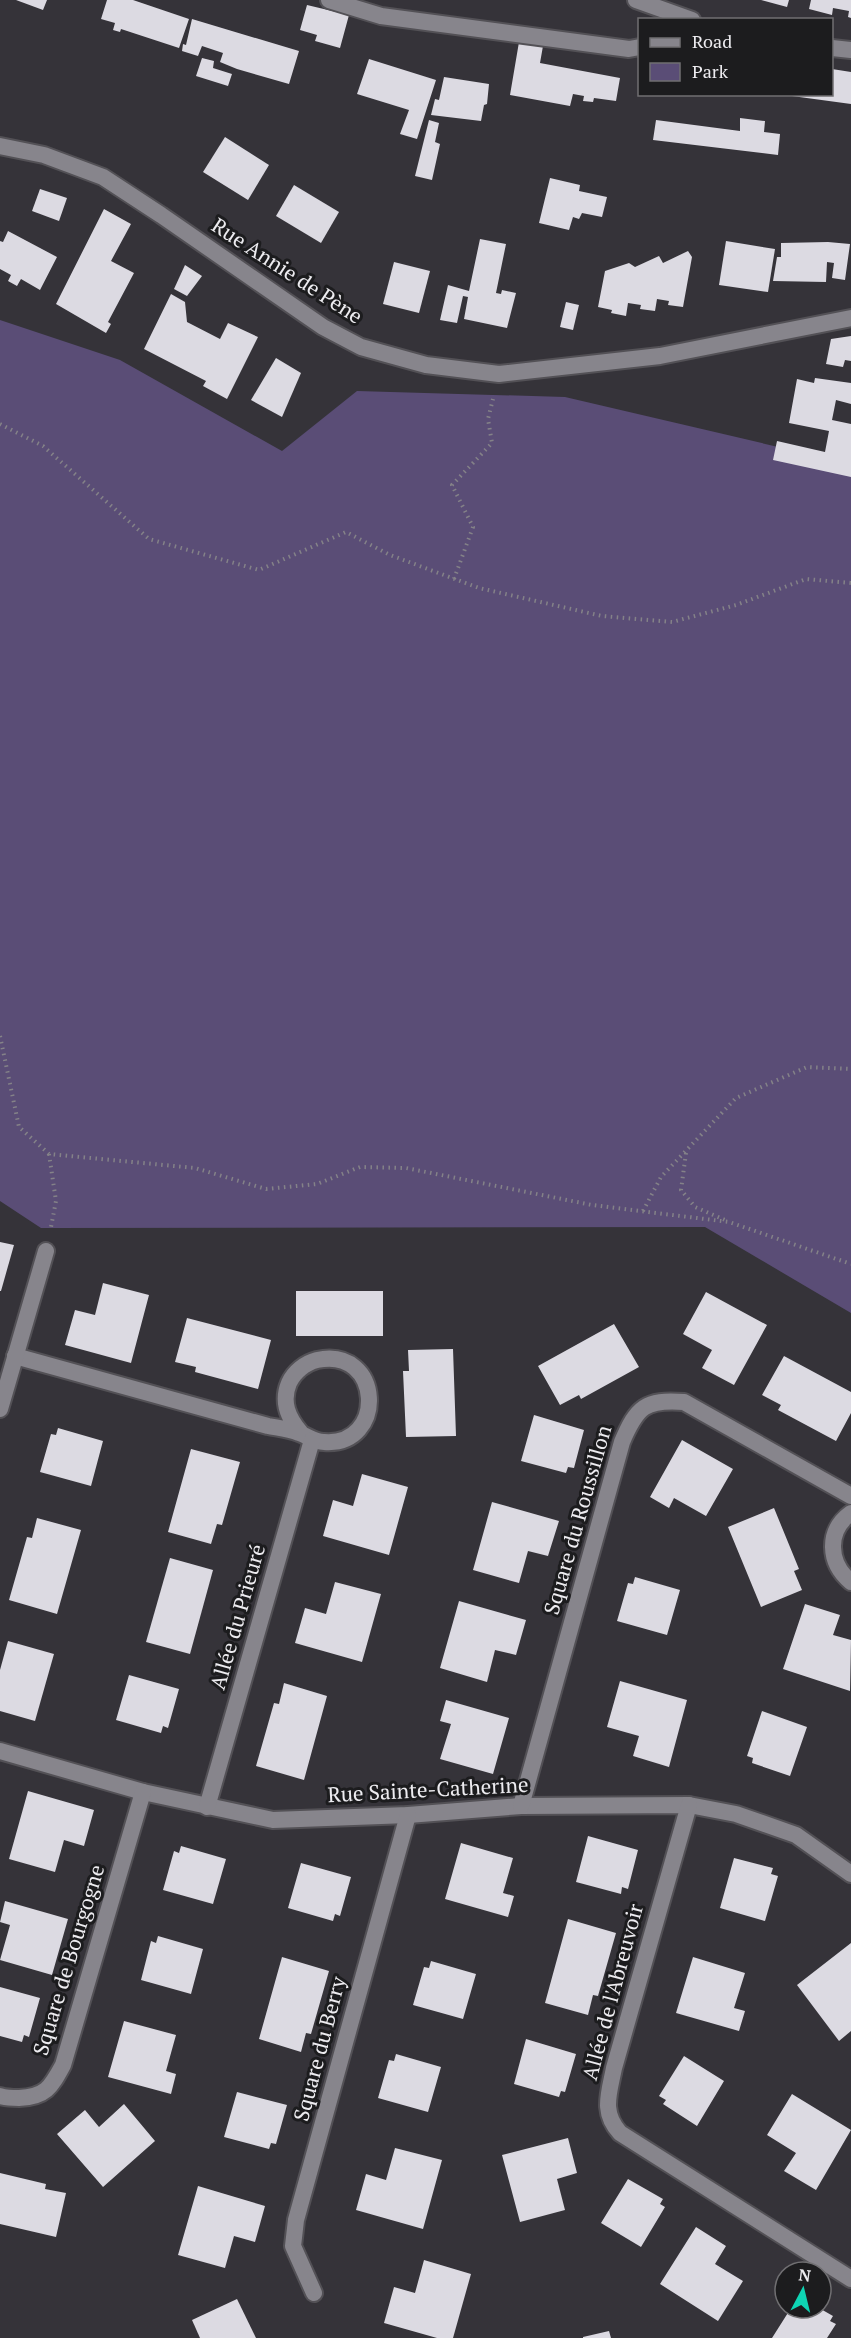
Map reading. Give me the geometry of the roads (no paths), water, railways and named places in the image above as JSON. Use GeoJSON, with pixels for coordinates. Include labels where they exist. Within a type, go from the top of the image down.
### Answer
{"type":"FeatureCollection","features":[{"type":"Feature","properties":{"kind":"street"},"geometry":{"type":"LineString","coordinates":[[329,0],[381,16],[629,49],[638,47]]}},
{"type":"Feature","properties":{"kind":"street"},"geometry":{"type":"LineString","coordinates":[[636,0],[686,18]]}},
{"type":"Feature","properties":{"kind":"street"},"geometry":{"type":"LineString","coordinates":[[833,48],[851,50]]}},
{"type":"Feature","properties":{"kind":"street","name":"Rue Annie de Pène"},"geometry":{"type":"LineString","coordinates":[[0,146],[44,155],[103,177],[323,327],[361,347],[426,365],[500,374],[660,356],[851,318]]}},
{"type":"Feature","properties":{"kind":"street"},"geometry":{"type":"LineString","coordinates":[[0,1409],[45,1251]]}},
{"type":"Feature","properties":{"kind":"street"},"geometry":{"type":"LineString","coordinates":[[15,1356],[268,1426],[306,1436],[332,1442],[351,1436],[360,1427],[367,1416],[370,1403],[369,1389],[363,1377],[341,1360],[327,1358],[312,1361],[300,1369],[291,1380],[286,1394],[286,1408],[291,1422],[306,1436]]}},
{"type":"Feature","properties":{"kind":"street","name":"Square du Roussillon"},"geometry":{"type":"LineString","coordinates":[[521,1806],[622,1442],[632,1418],[645,1406],[663,1400],[684,1402],[851,1496]]}},
{"type":"Feature","properties":{"kind":"street","name":"Allée du Prieuré"},"geometry":{"type":"LineString","coordinates":[[207,1807],[306,1436]]}},
{"type":"Feature","properties":{"kind":"street"},"geometry":{"type":"LineString","coordinates":[[851,1513],[841,1521],[834,1534],[832,1548],[835,1562],[842,1574],[851,1582]]}},
{"type":"Feature","properties":{"kind":"street","name":"Rue Sainte-Catherine"},"geometry":{"type":"LineString","coordinates":[[0,1751],[143,1792],[273,1820],[408,1815],[521,1806],[689,1805],[736,1814],[796,1835],[851,1875]]}},
{"type":"Feature","properties":{"kind":"street","name":"Square de Bourgogne"},"geometry":{"type":"LineString","coordinates":[[0,2096],[5,2098],[38,2097],[52,2085],[63,2065],[143,1792]]}},
{"type":"Feature","properties":{"kind":"street","name":"Allée de l'Abreuvoir"},"geometry":{"type":"LineString","coordinates":[[689,1805],[614,2068],[607,2110],[611,2123],[620,2133],[851,2279]]}},
{"type":"Feature","properties":{"kind":"street","name":"Square du Berry"},"geometry":{"type":"LineString","coordinates":[[315,2293],[293,2246],[296,2220],[408,1815]]}}]}
